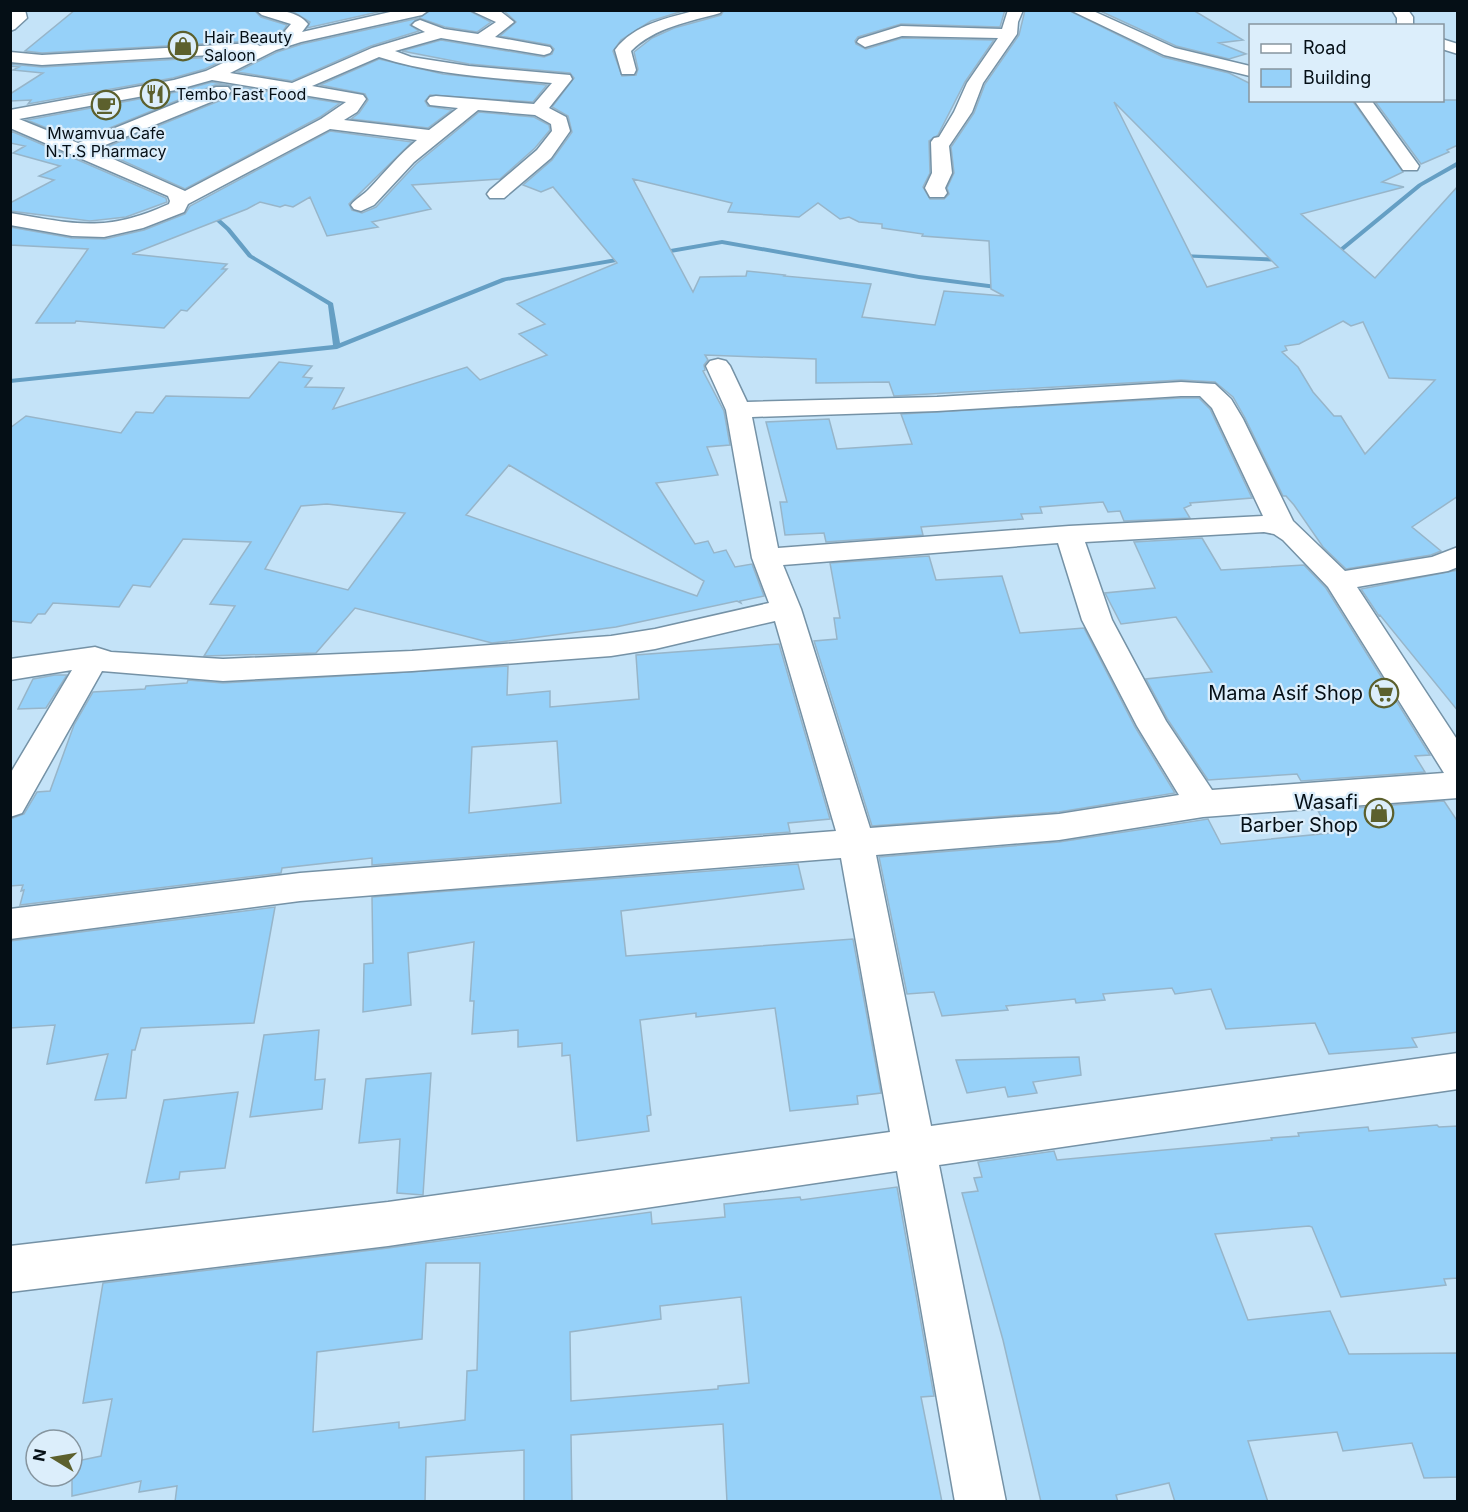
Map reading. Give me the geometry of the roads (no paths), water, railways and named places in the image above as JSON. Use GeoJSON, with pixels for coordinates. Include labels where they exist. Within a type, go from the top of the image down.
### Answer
{"type":"FeatureCollection","features":[{"type":"Feature","properties":{"kind":"street"},"geometry":{"type":"LineString","coordinates":[[10,26],[19,18],[19,13],[14,10]]}},
{"type":"Feature","properties":{"kind":"street"},"geometry":{"type":"LineString","coordinates":[[263,10],[290,17],[298,22],[300,24],[293,31],[297,38]]}},
{"type":"Feature","properties":{"kind":"street"},"geometry":{"type":"LineString","coordinates":[[14,114],[176,85],[212,75],[270,47],[297,38],[399,17],[422,10]]}},
{"type":"Feature","properties":{"kind":"street"},"geometry":{"type":"LineString","coordinates":[[445,67],[486,42],[506,22],[495,14],[477,10]]}},
{"type":"Feature","properties":{"kind":"street"},"geometry":{"type":"LineString","coordinates":[[628,70],[623,50],[632,39],[652,29],[715,10]]}},
{"type":"Feature","properties":{"kind":"street"},"geometry":{"type":"LineString","coordinates":[[937,194],[935,189],[942,173],[940,142],[945,142],[963,112],[975,83],[1009,34],[1010,22],[1016,10]]}},
{"type":"Feature","properties":{"kind":"street"},"geometry":{"type":"LineString","coordinates":[[1077,10],[1170,52],[1249,71]]}},
{"type":"Feature","properties":{"kind":"street"},"geometry":{"type":"LineString","coordinates":[[1399,10],[1405,17],[1406,24]]}},
{"type":"Feature","properties":{"kind":"street"},"geometry":{"type":"LineString","coordinates":[[1110,24],[1128,15]]}},
{"type":"Feature","properties":{"kind":"street"},"geometry":{"type":"LineString","coordinates":[[399,17],[440,33],[544,50]]}},
{"type":"Feature","properties":{"kind":"street"},"geometry":{"type":"LineString","coordinates":[[865,42],[901,31],[1009,34]]}},
{"type":"Feature","properties":{"kind":"street"},"geometry":{"type":"LineString","coordinates":[[295,87],[378,51],[440,33]]}},
{"type":"Feature","properties":{"kind":"street"},"geometry":{"type":"LineString","coordinates":[[10,57],[42,60],[270,47]]}},
{"type":"Feature","properties":{"kind":"street"},"geometry":{"type":"LineString","coordinates":[[378,51],[408,62],[470,71],[564,79],[547,97],[539,110]]}},
{"type":"Feature","properties":{"kind":"street"},"geometry":{"type":"LineString","coordinates":[[470,71],[436,101],[539,110],[560,121],[561,131],[544,154],[497,194]]}},
{"type":"Feature","properties":{"kind":"street"},"geometry":{"type":"LineString","coordinates":[[10,219],[94,231],[151,219],[177,208],[180,201],[327,123],[351,108],[357,99],[212,75]]}},
{"type":"Feature","properties":{"kind":"street"},"geometry":{"type":"LineString","coordinates":[[77,150],[246,81]]}},
{"type":"Feature","properties":{"kind":"street"},"geometry":{"type":"LineString","coordinates":[[1363,102],[1410,166]]}},
{"type":"Feature","properties":{"kind":"street"},"geometry":{"type":"LineString","coordinates":[[361,205],[375,197],[393,171],[432,136],[474,105]]}},
{"type":"Feature","properties":{"kind":"street"},"geometry":{"type":"LineString","coordinates":[[14,114],[36,133],[176,192],[180,201]]}},
{"type":"Feature","properties":{"kind":"street"},"geometry":{"type":"LineString","coordinates":[[327,123],[432,136]]}},
{"type":"Feature","properties":{"kind":"street"},"geometry":{"type":"LineString","coordinates":[[10,144],[36,133]]}},
{"type":"Feature","properties":{"kind":"street"},"geometry":{"type":"LineString","coordinates":[[718,366],[738,410],[765,558],[786,609],[856,844],[981,1502]]}},
{"type":"Feature","properties":{"kind":"street"},"geometry":{"type":"LineString","coordinates":[[738,410],[937,404],[1206,389],[1222,404],[1231,419],[1282,526],[1339,580],[1458,768]]}},
{"type":"Feature","properties":{"kind":"street"},"geometry":{"type":"LineString","coordinates":[[765,558],[1070,534],[1264,524],[1282,526]]}},
{"type":"Feature","properties":{"kind":"street"},"geometry":{"type":"LineString","coordinates":[[1070,534],[1097,620],[1153,726],[1203,804]]}},
{"type":"Feature","properties":{"kind":"street"},"geometry":{"type":"LineString","coordinates":[[1339,580],[1438,565],[1458,556]]}},
{"type":"Feature","properties":{"kind":"street"},"geometry":{"type":"LineString","coordinates":[[10,670],[95,657],[108,662],[223,670],[412,661],[611,646],[655,639],[767,611],[786,609]]}},
{"type":"Feature","properties":{"kind":"street"},"geometry":{"type":"LineString","coordinates":[[10,804],[95,657]]}},
{"type":"Feature","properties":{"kind":"street"},"geometry":{"type":"LineString","coordinates":[[10,924],[300,887],[655,857],[856,844],[1059,827],[1203,804],[1458,785]]}},
{"type":"Feature","properties":{"kind":"street"},"geometry":{"type":"LineString","coordinates":[[10,1269],[388,1224],[1458,1071]]}},
{"type":"Feature","properties":{"kind":"waterway"},"geometry":{"type":"LineString","coordinates":[[1331,258],[1420,185],[1458,163]]}},
{"type":"Feature","properties":{"kind":"waterway"},"geometry":{"type":"LineString","coordinates":[[209,212],[228,229],[250,256],[331,304],[337,347]]}},
{"type":"Feature","properties":{"kind":"waterway"},"geometry":{"type":"LineString","coordinates":[[659,253],[722,242],[919,277],[1004,288]]}},
{"type":"Feature","properties":{"kind":"waterway"},"geometry":{"type":"LineString","coordinates":[[1180,256],[1284,260]]}},
{"type":"Feature","properties":{"kind":"waterway"},"geometry":{"type":"LineString","coordinates":[[337,347],[504,279],[628,258]]}},
{"type":"Feature","properties":{"kind":"waterway"},"geometry":{"type":"LineString","coordinates":[[10,381],[337,347]]}},
{"type":"Feature","properties":{"kind":"place","name":"Hair Beauty Saloon"},"geometry":{"type":"Point","coordinates":[183,46]}},
{"type":"Feature","properties":{"kind":"place","name":"Tembo Fast Food"},"geometry":{"type":"Point","coordinates":[155,94]}},
{"type":"Feature","properties":{"kind":"place","name":"Mwamvua Cafe N.T.S Pharmacy"},"geometry":{"type":"Point","coordinates":[106,105]}},
{"type":"Feature","properties":{"kind":"place","name":"Mama Asif Shop"},"geometry":{"type":"Point","coordinates":[1384,693]}},
{"type":"Feature","properties":{"kind":"place","name":"Wasafi Barber Shop"},"geometry":{"type":"Point","coordinates":[1379,813]}}]}
